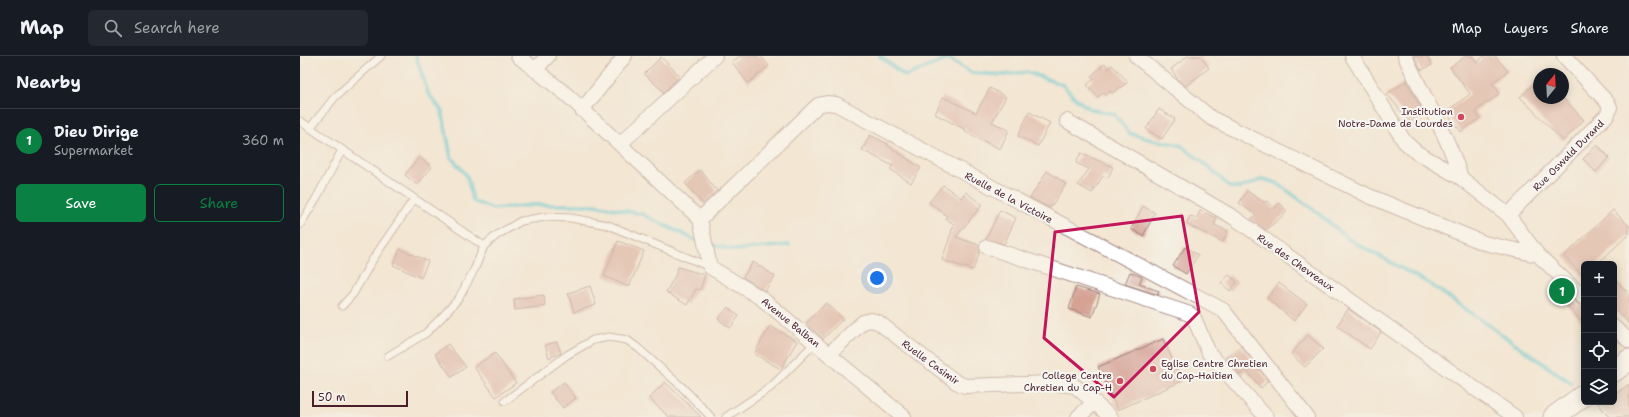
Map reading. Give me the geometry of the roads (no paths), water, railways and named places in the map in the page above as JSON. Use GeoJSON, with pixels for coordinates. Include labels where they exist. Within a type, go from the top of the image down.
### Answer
{"type":"FeatureCollection","features":[{"type":"Feature","properties":{"kind":"main road"},"geometry":{"type":"LineString","coordinates":[[1617,369],[1629,360]]}},
{"type":"Feature","properties":{"kind":"main road"},"geometry":{"type":"LineString","coordinates":[[1558,416],[1581,397]]}},
{"type":"Feature","properties":{"kind":"street"},"geometry":{"type":"LineString","coordinates":[[518,56],[620,144],[700,219],[710,267]]}},
{"type":"Feature","properties":{"kind":"street"},"geometry":{"type":"LineString","coordinates":[[535,70],[548,56]]}},
{"type":"Feature","properties":{"kind":"street"},"geometry":{"type":"LineString","coordinates":[[582,110],[625,56]]}},
{"type":"Feature","properties":{"kind":"street"},"geometry":{"type":"LineString","coordinates":[[620,144],[715,56]]}},
{"type":"Feature","properties":{"kind":"street"},"geometry":{"type":"LineString","coordinates":[[1136,56],[1210,118],[1369,196],[1484,243],[1538,255]]}},
{"type":"Feature","properties":{"kind":"street"},"geometry":{"type":"LineString","coordinates":[[1352,56],[1404,141],[1416,152],[1462,178],[1508,216],[1538,255],[1583,297]]}},
{"type":"Feature","properties":{"kind":"street"},"geometry":{"type":"LineString","coordinates":[[1405,56],[1418,86],[1447,140],[1462,178]]}},
{"type":"Feature","properties":{"kind":"street","name":"Rue Oswald Durand"},"geometry":{"type":"LineString","coordinates":[[1508,216],[1608,114],[1610,107],[1607,102],[1564,56]]}},
{"type":"Feature","properties":{"kind":"street","name":"Ruelle de la Victoire"},"geometry":{"type":"LineString","coordinates":[[700,219],[818,105],[827,103],[836,104],[1223,310],[1307,417]]}},
{"type":"Feature","properties":{"kind":"street","name":"Rue des Chevreaux"},"geometry":{"type":"LineString","coordinates":[[1067,121],[1233,217],[1515,417]]}},
{"type":"Feature","properties":{"kind":"street"},"geometry":{"type":"LineString","coordinates":[[987,247],[1190,314],[1194,318],[1209,353],[1266,417]]}},
{"type":"Feature","properties":{"kind":"street","name":"Avenue Balban"},"geometry":{"type":"LineString","coordinates":[[710,267],[761,298],[816,342],[904,417]]}},
{"type":"Feature","properties":{"kind":"street","name":"Ruelle Casimir"},"geometry":{"type":"LineString","coordinates":[[829,354],[863,322],[871,320],[878,322],[956,382],[965,386],[1051,383],[1075,386],[1111,417]]}},
{"type":"Feature","properties":{"kind":"street"},"geometry":{"type":"LineString","coordinates":[[1617,330],[1629,341]]}},
{"type":"Feature","properties":{"kind":"street"},"geometry":{"type":"LineString","coordinates":[[1078,417],[1095,402]]}},
{"type":"Feature","properties":{"kind":"lane"},"geometry":{"type":"LineString","coordinates":[[310,128],[335,97],[381,56]]}},
{"type":"Feature","properties":{"kind":"lane"},"geometry":{"type":"LineString","coordinates":[[300,121],[484,246]]}},
{"type":"Feature","properties":{"kind":"lane"},"geometry":{"type":"LineString","coordinates":[[300,226],[342,150]]}},
{"type":"Feature","properties":{"kind":"lane"},"geometry":{"type":"LineString","coordinates":[[342,306],[353,294],[373,259],[414,199]]}},
{"type":"Feature","properties":{"kind":"lane"},"geometry":{"type":"LineString","coordinates":[[388,356],[426,333],[451,307],[462,292],[475,268],[484,246],[497,235],[521,221],[545,217],[571,218],[608,225],[710,267]]}},
{"type":"Feature","properties":{"kind":"lane"},"geometry":{"type":"LineString","coordinates":[[505,401],[567,356],[593,340],[609,336],[627,340],[638,348],[681,386],[711,417]]}},
{"type":"Feature","properties":{"kind":"lane"},"geometry":{"type":"LineString","coordinates":[[726,417],[771,387],[816,342]]}},
{"type":"Feature","properties":{"kind":"waterway"},"geometry":{"type":"LineString","coordinates":[[416,56],[428,93],[442,111],[451,157],[467,176],[473,201],[493,209],[533,205],[595,205],[642,214],[697,241],[735,250],[789,245]]}},
{"type":"Feature","properties":{"kind":"waterway"},"geometry":{"type":"LineString","coordinates":[[880,56],[905,76],[948,59],[972,73],[1004,75],[1027,72],[1063,85],[1076,99],[1090,109],[1114,114],[1129,133],[1153,140],[1180,145],[1205,164],[1230,187],[1240,188],[1263,179],[1277,183],[1314,210],[1350,240],[1430,284],[1571,383]]}},
{"type":"Feature","properties":{"kind":"place","name":"Institution Notre-Dame de Lourdes"},"geometry":{"type":"Point","coordinates":[1461,117]}},
{"type":"Feature","properties":{"kind":"place","name":"Dieu Dirige"},"geometry":{"type":"Point","coordinates":[1562,291]}},
{"type":"Feature","properties":{"kind":"place","name":"Eglise Centre Chretien du Cap-Haitien"},"geometry":{"type":"Point","coordinates":[1153,369]}},
{"type":"Feature","properties":{"kind":"place","name":"College Centre Chretien du Cap-H"},"geometry":{"type":"Point","coordinates":[1120,381]}}]}
